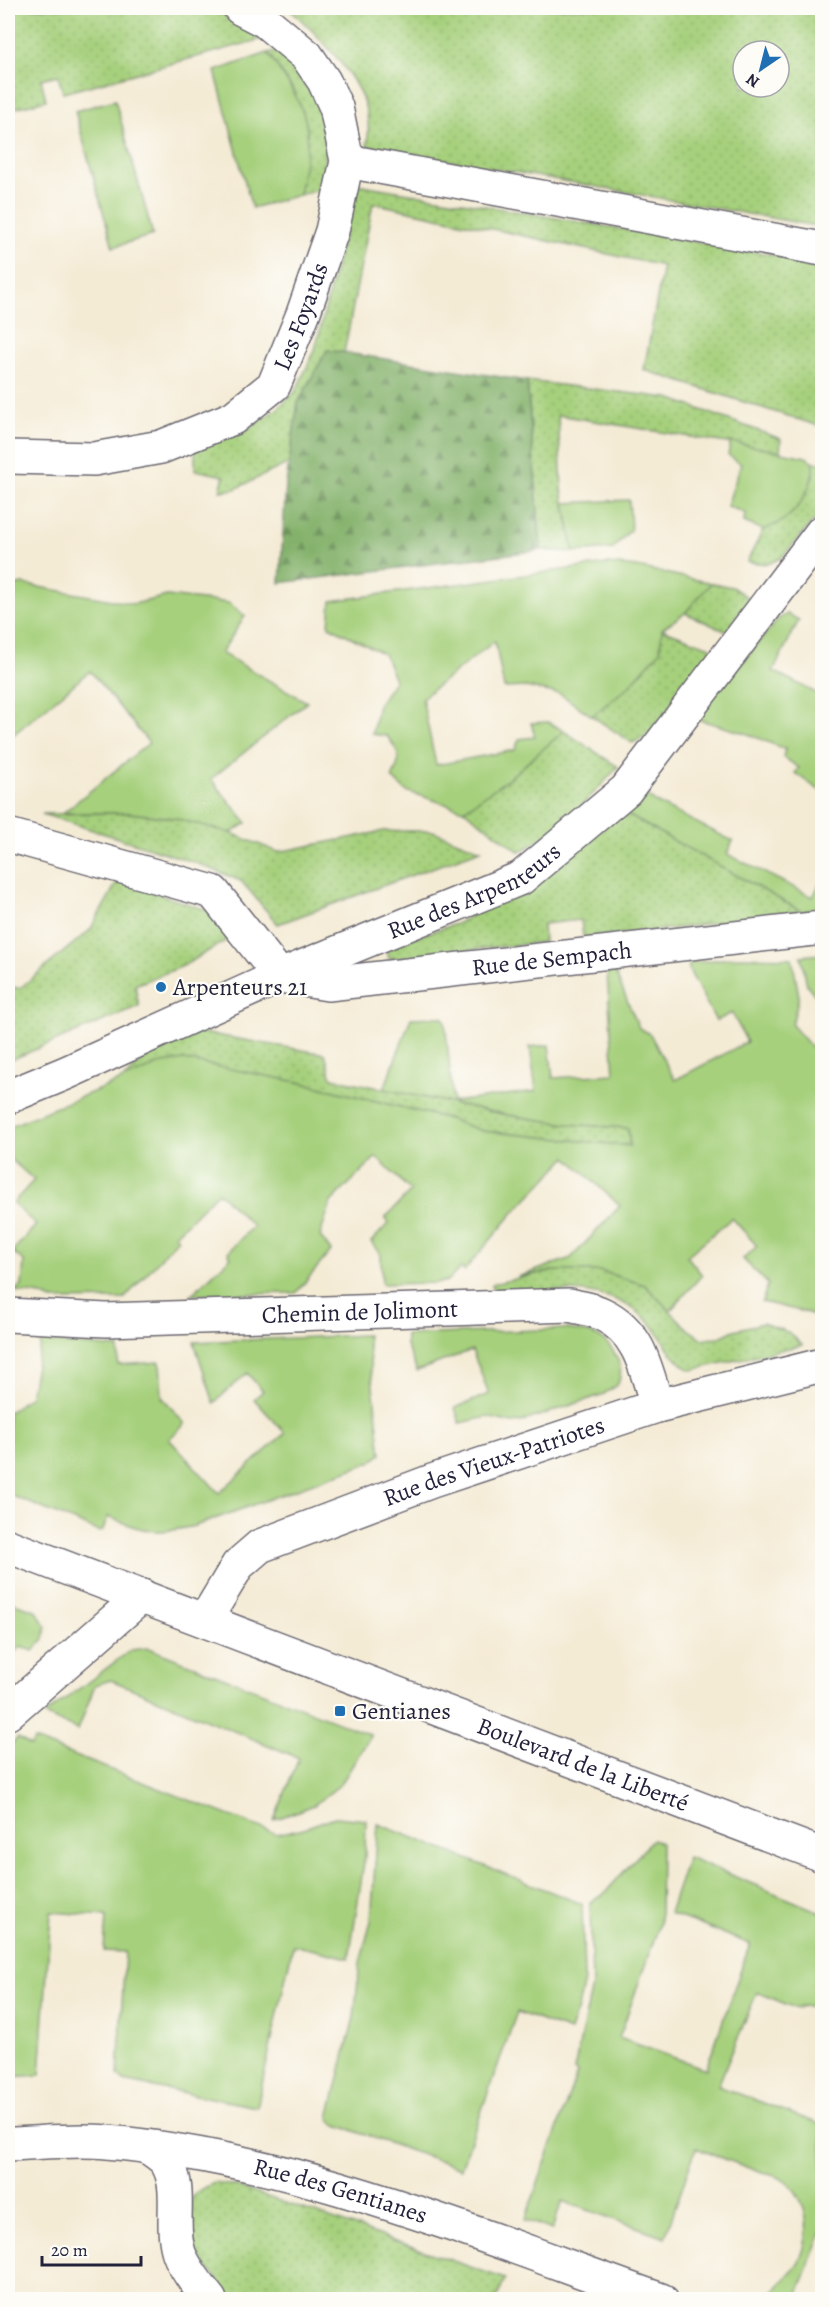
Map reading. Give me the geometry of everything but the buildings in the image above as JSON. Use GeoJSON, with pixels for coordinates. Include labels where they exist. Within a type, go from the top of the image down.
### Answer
{"type":"FeatureCollection","features":[{"type":"Feature","properties":{"kind":"street","name":"Les Foyards"},"geometry":{"type":"LineString","coordinates":[[8,457],[94,459],[161,447],[232,418],[274,385],[303,314],[332,231],[347,161],[336,107],[324,81],[307,56],[265,21],[240,8]]}},
{"type":"Feature","properties":{"kind":"street"},"geometry":{"type":"LineString","coordinates":[[347,161],[822,249]]}},
{"type":"Feature","properties":{"kind":"street","name":"Rue des Arpenteurs"},"geometry":{"type":"LineString","coordinates":[[8,1097],[280,976],[521,878],[626,790],[822,532]]}},
{"type":"Feature","properties":{"kind":"street"},"geometry":{"type":"LineString","coordinates":[[8,835],[213,892],[280,976]]}},
{"type":"Feature","properties":{"kind":"street","name":"Rue de Sempach"},"geometry":{"type":"LineString","coordinates":[[280,976],[328,984],[822,928]]}},
{"type":"Feature","properties":{"kind":"street","name":"Chemin de Jolimont"},"geometry":{"type":"LineString","coordinates":[[8,1315],[106,1320],[570,1305],[602,1314],[630,1334],[643,1359],[657,1406]]}},
{"type":"Feature","properties":{"kind":"street","name":"Rue des Vieux-Patriotes"},"geometry":{"type":"LineString","coordinates":[[205,1620],[238,1565],[260,1546],[432,1481],[657,1406],[822,1365]]}},
{"type":"Feature","properties":{"kind":"street","name":"Boulevard de la Liberté"},"geometry":{"type":"LineString","coordinates":[[8,1546],[205,1620],[366,1684],[822,1855]]}},
{"type":"Feature","properties":{"kind":"street"},"geometry":{"type":"LineString","coordinates":[[8,1713],[142,1596]]}},
{"type":"Feature","properties":{"kind":"street","name":"Rue des Gentianes"},"geometry":{"type":"LineString","coordinates":[[8,2144],[106,2141],[233,2162],[305,2179],[375,2199],[661,2300]]}},
{"type":"Feature","properties":{"kind":"street"},"geometry":{"type":"LineString","coordinates":[[149,2148],[166,2161],[175,2181],[173,2228],[179,2254],[194,2280],[210,2300]]}},
{"type":"Feature","properties":{"kind":"green space"},"geometry":{"type":"Polygon","coordinates":[[[8,8],[210,8],[260,30],[259,40],[63,93],[58,75],[41,79],[46,100],[8,110],[8,8]]]}},
{"type":"Feature","properties":{"kind":"green space"},"geometry":{"type":"Polygon","coordinates":[[[289,8],[822,8],[822,227],[367,146],[368,122],[365,106],[349,74],[326,45],[289,8]]]}},
{"type":"Feature","properties":{"kind":"green space"},"geometry":{"type":"Polygon","coordinates":[[[275,51],[305,81],[323,120],[326,148],[320,190],[299,195],[307,128],[294,91],[268,53],[275,51]]]}},
{"type":"Feature","properties":{"kind":"green space"},"geometry":{"type":"Polygon","coordinates":[[[268,53],[292,89],[302,109],[307,129],[306,153],[299,195],[252,208],[215,71],[268,53]]]}},
{"type":"Feature","properties":{"kind":"green space"},"geometry":{"type":"Polygon","coordinates":[[[115,100],[153,235],[113,247],[75,111],[115,100]]]}},
{"type":"Feature","properties":{"kind":"green space"},"geometry":{"type":"Polygon","coordinates":[[[356,184],[822,263],[822,427],[644,370],[663,266],[373,203],[344,353],[327,350],[298,403],[289,463],[235,489],[220,491],[224,476],[195,470],[195,448],[244,432],[277,409],[295,392],[315,350],[356,184]]]}},
{"type":"Feature","properties":{"kind":"green space"},"geometry":{"type":"Polygon","coordinates":[[[327,350],[527,381],[541,550],[280,583],[286,484],[298,403],[327,350]]]}},
{"type":"Feature","properties":{"kind":"green space"},"geometry":{"type":"Polygon","coordinates":[[[527,381],[669,398],[781,439],[780,452],[558,415],[562,490],[574,552],[541,550],[527,381]]]}},
{"type":"Feature","properties":{"kind":"green space"},"geometry":{"type":"Polygon","coordinates":[[[731,442],[806,457],[812,461],[810,485],[796,508],[783,521],[763,530],[744,522],[745,513],[727,506],[741,464],[728,455],[731,442]]]}},
{"type":"Feature","properties":{"kind":"green space"},"geometry":{"type":"Polygon","coordinates":[[[812,461],[822,464],[820,514],[781,558],[768,564],[747,562],[763,530],[783,520],[794,511],[813,477],[812,461]]]}},
{"type":"Feature","properties":{"kind":"green space"},"geometry":{"type":"Polygon","coordinates":[[[629,500],[631,529],[613,549],[574,552],[565,503],[629,500]]]}},
{"type":"Feature","properties":{"kind":"green space"},"geometry":{"type":"Polygon","coordinates":[[[607,564],[637,567],[711,583],[685,613],[662,629],[660,651],[629,686],[592,716],[560,694],[526,687],[504,688],[495,641],[422,698],[436,765],[515,750],[519,739],[535,737],[531,723],[548,722],[564,731],[508,779],[464,810],[406,791],[392,778],[399,761],[395,747],[387,736],[372,734],[378,705],[395,680],[384,654],[329,626],[331,601],[607,564]]]}},
{"type":"Feature","properties":{"kind":"green space"},"geometry":{"type":"Polygon","coordinates":[[[711,583],[732,587],[750,599],[727,632],[685,613],[711,583]]]}},
{"type":"Feature","properties":{"kind":"green space"},"geometry":{"type":"Polygon","coordinates":[[[22,584],[134,604],[167,596],[229,603],[245,616],[221,653],[307,702],[211,779],[247,823],[231,833],[175,818],[129,813],[63,813],[149,743],[90,671],[8,739],[8,588],[22,584]]]}},
{"type":"Feature","properties":{"kind":"green space"},"geometry":{"type":"Polygon","coordinates":[[[787,614],[799,620],[773,671],[822,696],[822,792],[795,773],[799,768],[783,757],[785,749],[748,734],[700,720],[704,707],[778,619],[787,614]]]}},
{"type":"Feature","properties":{"kind":"green space"},"geometry":{"type":"Polygon","coordinates":[[[662,629],[713,648],[666,716],[644,737],[632,743],[592,716],[629,686],[659,651],[662,629]]]}},
{"type":"Feature","properties":{"kind":"green space"},"geometry":{"type":"Polygon","coordinates":[[[564,731],[618,767],[561,824],[520,852],[464,810],[508,779],[564,731]]]}},
{"type":"Feature","properties":{"kind":"green space"},"geometry":{"type":"Polygon","coordinates":[[[639,789],[655,802],[733,841],[727,854],[813,897],[822,879],[822,910],[801,911],[615,808],[639,789]]]}},
{"type":"Feature","properties":{"kind":"green space"},"geometry":{"type":"Polygon","coordinates":[[[615,808],[801,911],[583,938],[581,920],[543,924],[544,942],[389,959],[386,946],[456,924],[530,884],[615,808]]]}},
{"type":"Feature","properties":{"kind":"green space"},"geometry":{"type":"Polygon","coordinates":[[[129,813],[175,818],[231,833],[278,852],[384,831],[433,831],[481,850],[278,924],[241,881],[194,862],[42,814],[129,813]]]}},
{"type":"Feature","properties":{"kind":"green space"},"geometry":{"type":"Polygon","coordinates":[[[118,881],[210,911],[227,940],[183,966],[135,985],[139,1006],[8,1061],[8,987],[20,988],[90,930],[118,881]]]}},
{"type":"Feature","properties":{"kind":"green space"},"geometry":{"type":"Polygon","coordinates":[[[822,954],[822,996],[819,1000],[807,985],[801,956],[822,954]]]}},
{"type":"Feature","properties":{"kind":"green space"},"geometry":{"type":"Polygon","coordinates":[[[739,957],[792,958],[799,996],[792,1025],[822,1059],[822,1162],[818,1178],[822,1180],[822,1323],[809,1313],[762,1302],[768,1284],[743,1259],[757,1246],[732,1218],[687,1256],[702,1275],[670,1311],[645,1285],[600,1271],[550,1271],[518,1277],[571,1258],[620,1206],[567,1157],[516,1210],[464,1271],[461,1268],[447,1281],[382,1284],[381,1255],[371,1242],[389,1223],[385,1218],[411,1191],[376,1157],[331,1202],[320,1236],[331,1251],[296,1293],[191,1295],[231,1257],[228,1252],[253,1226],[218,1192],[175,1235],[178,1239],[124,1299],[52,1300],[41,1295],[12,1291],[22,1286],[24,1261],[12,1252],[36,1225],[13,1203],[34,1180],[8,1157],[8,1127],[163,1063],[184,1060],[298,1082],[449,1119],[482,1131],[630,1146],[628,1128],[567,1124],[508,1115],[384,1089],[411,1018],[442,1017],[445,1021],[453,1102],[536,1091],[530,1047],[549,1045],[553,1078],[614,1074],[607,973],[615,972],[639,1028],[650,1034],[675,1080],[747,1042],[732,1013],[716,1021],[689,970],[689,963],[739,957]]]}},
{"type":"Feature","properties":{"kind":"green space"},"geometry":{"type":"Polygon","coordinates":[[[187,1030],[325,1054],[332,1078],[508,1115],[567,1124],[628,1128],[630,1146],[482,1131],[449,1119],[298,1082],[123,1079],[159,1044],[187,1030]]]}},
{"type":"Feature","properties":{"kind":"green space"},"geometry":{"type":"Polygon","coordinates":[[[550,1271],[600,1271],[645,1285],[689,1330],[703,1339],[718,1338],[734,1330],[763,1323],[790,1333],[802,1345],[692,1370],[674,1356],[650,1323],[634,1309],[616,1300],[576,1291],[493,1294],[492,1284],[550,1271]]]}},
{"type":"Feature","properties":{"kind":"green space"},"geometry":{"type":"Polygon","coordinates":[[[567,1329],[595,1335],[609,1346],[620,1366],[616,1386],[604,1394],[512,1423],[487,1417],[460,1423],[455,1408],[489,1394],[472,1350],[417,1371],[406,1345],[406,1335],[567,1329]]]}},
{"type":"Feature","properties":{"kind":"green space"},"geometry":{"type":"Polygon","coordinates":[[[367,1335],[381,1454],[371,1462],[195,1526],[159,1531],[142,1529],[108,1517],[100,1532],[8,1494],[8,1411],[30,1396],[41,1341],[119,1348],[118,1365],[160,1362],[162,1397],[185,1424],[169,1439],[219,1493],[285,1433],[254,1399],[263,1391],[247,1373],[214,1403],[194,1342],[367,1335]]]}},
{"type":"Feature","properties":{"kind":"green space"},"geometry":{"type":"Polygon","coordinates":[[[8,1601],[35,1610],[46,1626],[44,1639],[33,1651],[21,1646],[11,1655],[13,1668],[8,1672],[8,1601]]]}},
{"type":"Feature","properties":{"kind":"green space"},"geometry":{"type":"Polygon","coordinates":[[[148,1648],[371,1735],[341,1784],[314,1805],[274,1820],[299,1758],[111,1680],[95,1685],[78,1730],[44,1715],[131,1650],[148,1648]]]}},
{"type":"Feature","properties":{"kind":"green space"},"geometry":{"type":"Polygon","coordinates":[[[18,1738],[31,1746],[34,1740],[277,1834],[304,1828],[335,1817],[366,1820],[365,1856],[349,1958],[293,1945],[257,2107],[124,2081],[118,2075],[125,1952],[104,1951],[106,1916],[51,1912],[40,2075],[8,2077],[8,1747],[18,1738]]]}},
{"type":"Feature","properties":{"kind":"green space"},"geometry":{"type":"Polygon","coordinates":[[[378,1824],[582,1904],[584,1980],[570,2031],[517,2012],[461,2168],[334,2124],[329,2118],[354,2017],[360,1963],[371,1921],[378,1824]]]}},
{"type":"Feature","properties":{"kind":"green space"},"geometry":{"type":"Polygon","coordinates":[[[653,1839],[661,1843],[660,1923],[619,2038],[706,2069],[750,1944],[669,1913],[688,1857],[822,1913],[822,2012],[807,2006],[797,2009],[757,1992],[718,2086],[822,2125],[822,2232],[796,2299],[764,2299],[798,2263],[805,2244],[806,2216],[796,2193],[787,2183],[776,2177],[696,2148],[665,2237],[562,2201],[552,2230],[525,2220],[577,2073],[574,2070],[592,1986],[590,1902],[603,1895],[653,1839]]]}},
{"type":"Feature","properties":{"kind":"green space"},"geometry":{"type":"Polygon","coordinates":[[[214,2183],[235,2186],[505,2279],[497,2299],[232,2299],[191,2246],[190,2205],[192,2198],[198,2191],[214,2183]]]}},
{"type":"Feature","properties":{"kind":"place","name":"Arpenteurs 21"},"geometry":{"type":"Point","coordinates":[161,987]}},
{"type":"Feature","properties":{"kind":"place","name":"Gentianes"},"geometry":{"type":"Point","coordinates":[340,1711]}}]}
